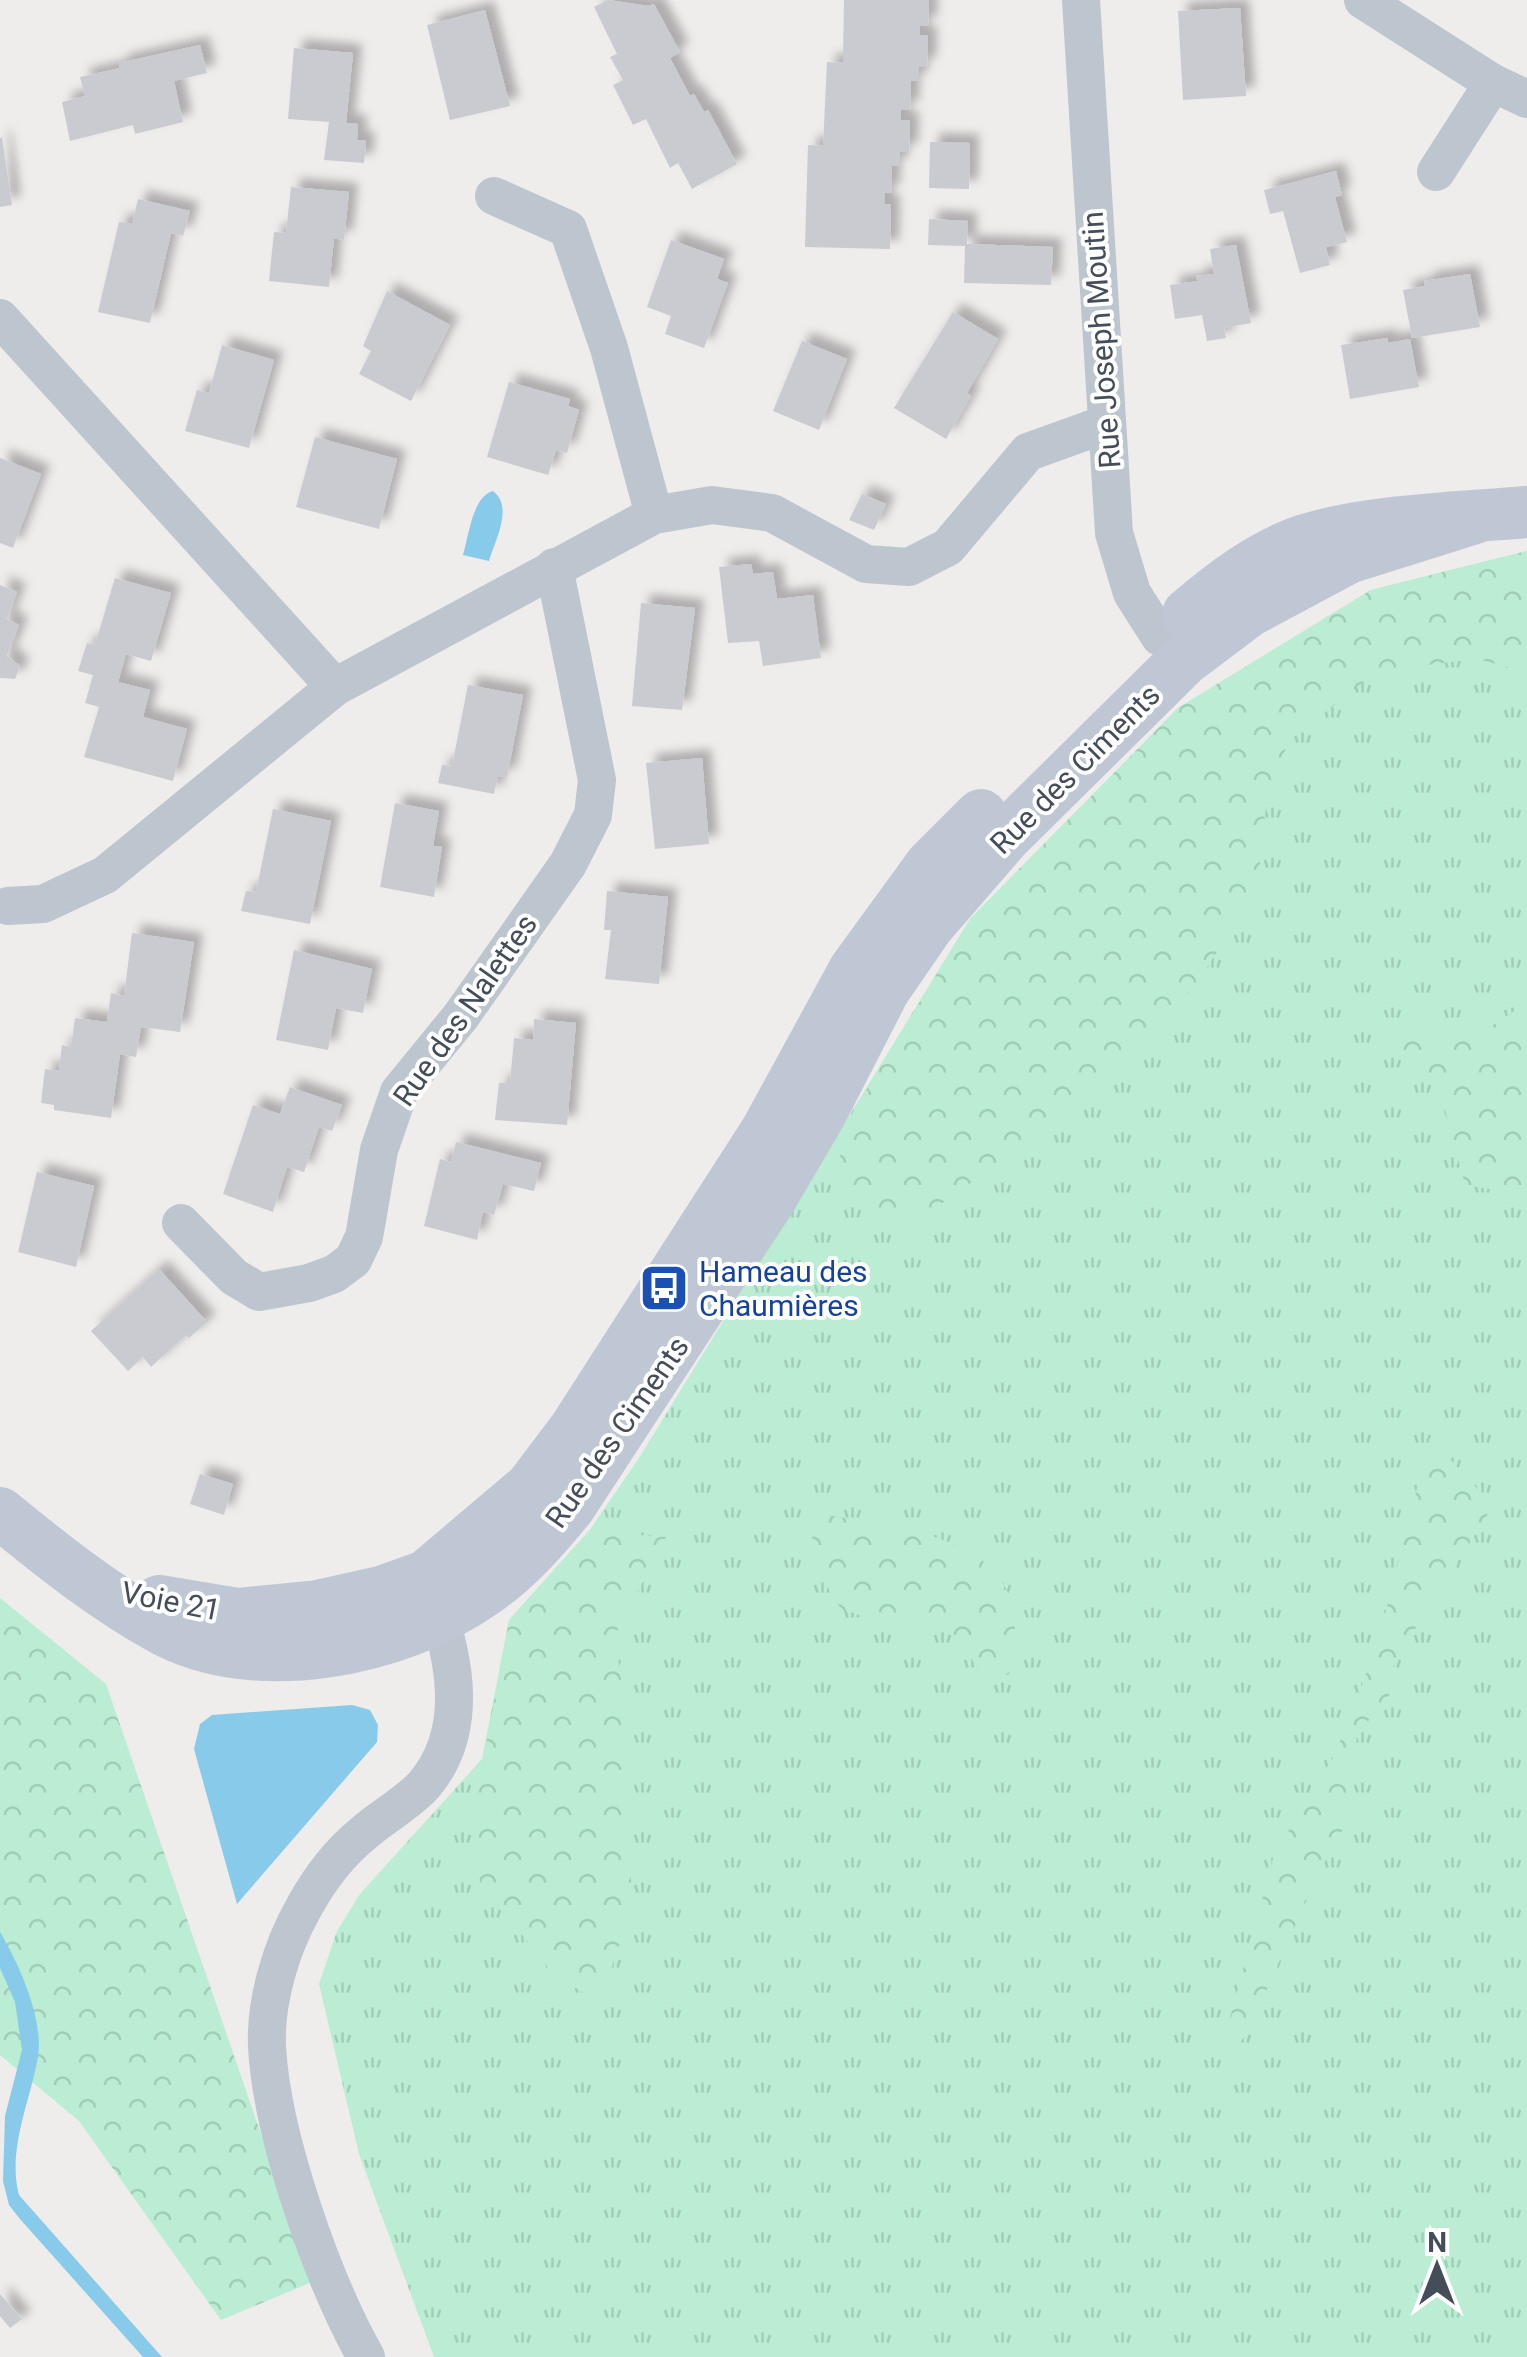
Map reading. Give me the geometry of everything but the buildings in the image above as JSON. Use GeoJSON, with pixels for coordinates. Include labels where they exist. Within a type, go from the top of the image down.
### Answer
{"type":"FeatureCollection","features":[{"type":"Feature","properties":{"kind":"main road","name":"Rue des Ciments"},"geometry":{"type":"LineString","coordinates":[[433,1596],[531,1487],[574,1430],[767,1130],[854,969],[930,866],[982,813],[1172,648],[1348,558],[1475,518],[1527,512]]}},
{"type":"Feature","properties":{"kind":"main road","name":"Voie 21"},"geometry":{"type":"LineString","coordinates":[[0,1513],[63,1564],[98,1586],[182,1606],[237,1614],[318,1606],[381,1592],[433,1596]]}},
{"type":"Feature","properties":{"kind":"street","name":"Rue Joseph Moutin"},"geometry":{"type":"LineString","coordinates":[[1081,0],[1114,533],[1132,592],[1172,648]]}},
{"type":"Feature","properties":{"kind":"street"},"geometry":{"type":"LineString","coordinates":[[1363,0],[1492,83],[1527,99]]}},
{"type":"Feature","properties":{"kind":"street"},"geometry":{"type":"LineString","coordinates":[[1436,172],[1492,83]]}},
{"type":"Feature","properties":{"kind":"street"},"geometry":{"type":"LineString","coordinates":[[494,196],[568,229],[609,348],[654,515]]}},
{"type":"Feature","properties":{"kind":"street"},"geometry":{"type":"LineString","coordinates":[[0,318],[334,687]]}},
{"type":"Feature","properties":{"kind":"street"},"geometry":{"type":"LineString","coordinates":[[8,906],[43,904],[105,875],[334,687],[654,515],[712,505],[772,513],[866,564],[910,568],[948,547],[1028,452],[1106,424]]}},
{"type":"Feature","properties":{"kind":"street","name":"Rue des Nalettes"},"geometry":{"type":"LineString","coordinates":[[180,1222],[234,1276],[259,1292],[309,1284],[354,1260],[364,1237],[379,1150],[398,1092],[461,1016],[568,864],[594,816],[597,780],[554,568]]}},
{"type":"Feature","properties":{"kind":"street"},"geometry":{"type":"LineString","coordinates":[[366,2357],[319,2250],[293,2174],[274,2100],[267,2044],[284,1946],[304,1906],[330,1868],[360,1835],[423,1786],[444,1753],[453,1723],[456,1688],[433,1596]]}},
{"type":"Feature","properties":{"kind":"green space"},"geometry":{"type":"Polygon","coordinates":[[[1527,551],[1527,2357],[434,2357],[359,2154],[319,1984],[337,1931],[360,1894],[482,1759],[509,1620],[589,1531],[639,1458],[970,919],[1178,708],[1371,590],[1527,551]]]}},
{"type":"Feature","properties":{"kind":"green space"},"geometry":{"type":"Polygon","coordinates":[[[1527,551],[1527,672],[1477,659],[1377,671],[1288,742],[1266,806],[1257,891],[1194,987],[1011,1154],[923,1217],[876,1224],[837,1181],[844,1127],[970,919],[1178,708],[1371,590],[1527,551]]]}},
{"type":"Feature","properties":{"kind":"green space"},"geometry":{"type":"Polygon","coordinates":[[[1527,1006],[1527,1195],[1465,1185],[1440,1092],[1383,1029],[1478,1035],[1527,1006]]]}},
{"type":"Feature","properties":{"kind":"green space"},"geometry":{"type":"Polygon","coordinates":[[[1430,1437],[1493,1506],[1394,1662],[1390,1694],[1357,1735],[1349,1818],[1316,1878],[1248,2032],[1236,2047],[1223,2044],[1274,1855],[1335,1754],[1377,1646],[1430,1437]]]}},
{"type":"Feature","properties":{"kind":"green space"},"geometry":{"type":"Polygon","coordinates":[[[826,1515],[946,1541],[973,1554],[995,1572],[1009,1596],[1015,1627],[1009,1674],[987,1682],[957,1637],[924,1617],[885,1623],[841,1609],[815,1566],[812,1535],[826,1515]]]}},
{"type":"Feature","properties":{"kind":"green space"},"geometry":{"type":"Polygon","coordinates":[[[589,1531],[666,1537],[615,1635],[625,1711],[625,1814],[633,1902],[600,2003],[553,1974],[480,1882],[471,1827],[509,1620],[589,1531]]]}},
{"type":"Feature","properties":{"kind":"green space"},"geometry":{"type":"Polygon","coordinates":[[[0,1598],[106,1684],[312,2282],[221,2320],[79,2121],[0,2055],[0,1598]]]}},
{"type":"Feature","properties":{"kind":"water"},"geometry":{"type":"Polygon","coordinates":[[[493,491],[503,515],[489,561],[463,555],[476,508],[493,491]]]}},
{"type":"Feature","properties":{"kind":"water"},"geometry":{"type":"Polygon","coordinates":[[[352,1705],[370,1710],[378,1725],[377,1742],[237,1904],[194,1749],[200,1724],[212,1715],[352,1705]]]}},
{"type":"Feature","properties":{"kind":"water"},"geometry":{"type":"Polygon","coordinates":[[[0,1932],[28,1992],[39,2042],[18,2143],[19,2195],[162,2357],[143,2357],[9,2205],[3,2181],[5,2116],[22,2050],[15,2002],[0,1968],[0,1932]]]}},
{"type":"Feature","properties":{"kind":"place","name":"Hameau des Chaumières"},"geometry":{"type":"Point","coordinates":[664,1288]}}]}
